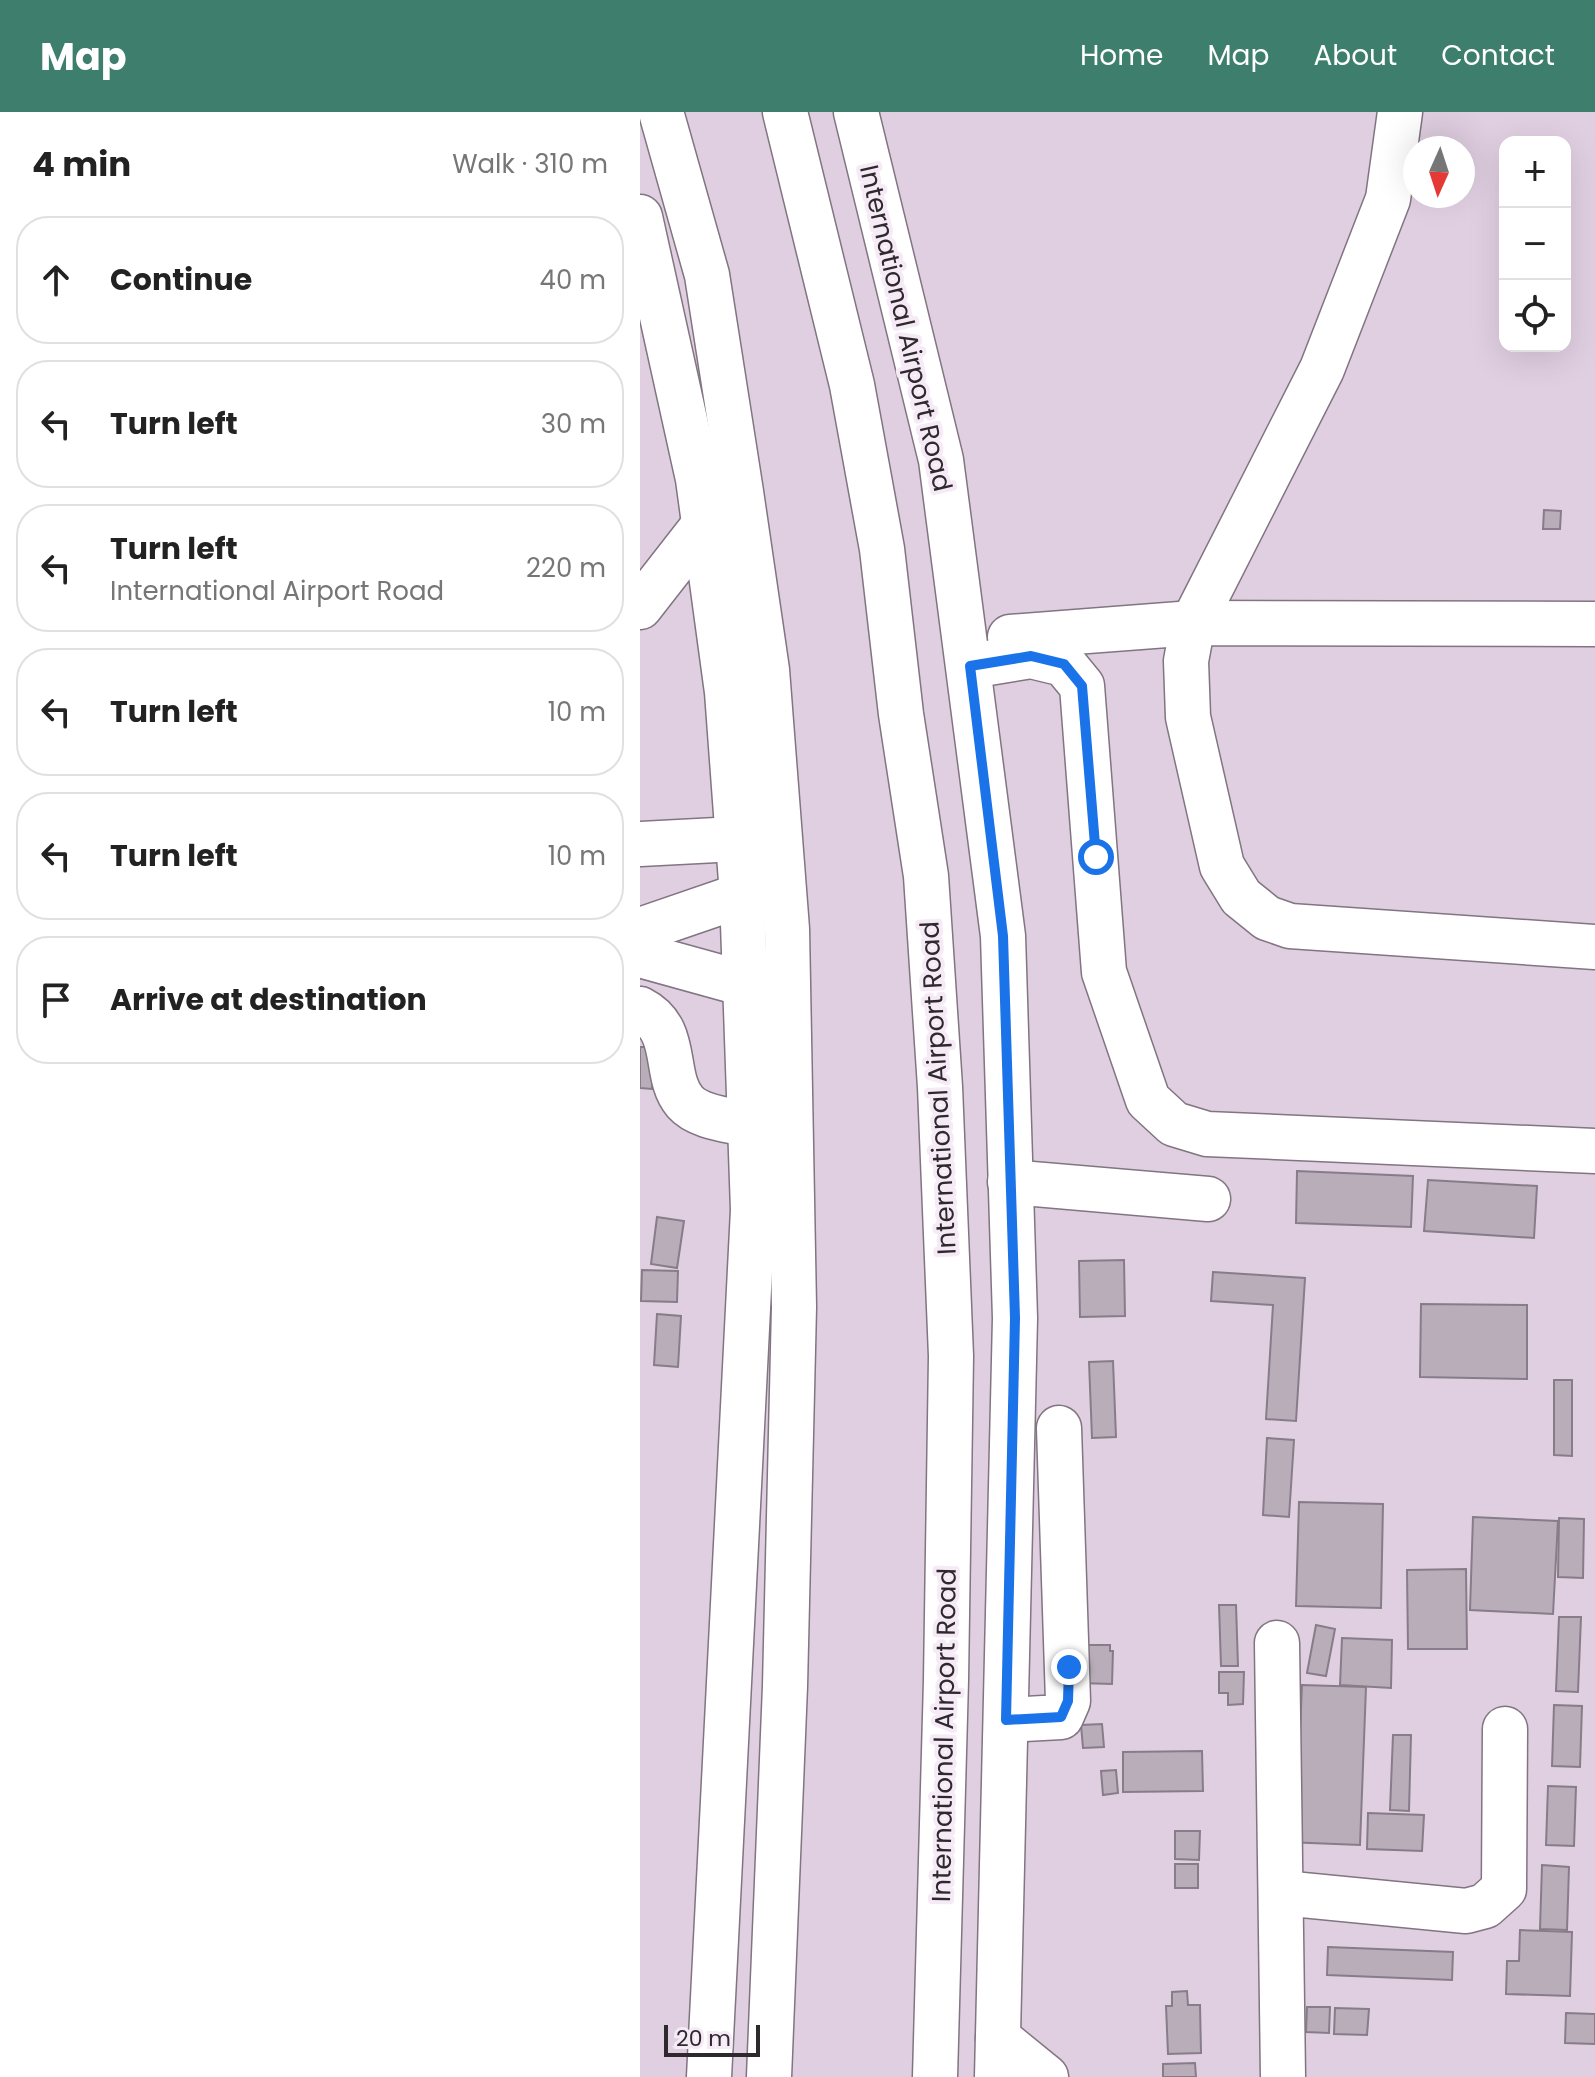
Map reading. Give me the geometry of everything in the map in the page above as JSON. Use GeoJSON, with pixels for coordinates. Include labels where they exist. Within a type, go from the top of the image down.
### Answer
{"type":"FeatureCollection","features":[{"type":"Feature","properties":{"kind":"main road"},"geometry":{"type":"LineString","coordinates":[[661,112],[707,275],[741,492],[767,670],[787,929],[794,1323],[785,1686],[769,2077]]}},
{"type":"Feature","properties":{"kind":"main road","name":"International Airport Road"},"geometry":{"type":"LineString","coordinates":[[785,112],[852,385],[882,549],[901,714],[926,876],[940,1087],[951,1356],[935,2077]]}},
{"type":"Feature","properties":{"kind":"main road","name":"International Airport Road"},"geometry":{"type":"LineString","coordinates":[[856,112],[941,460],[1003,936],[1015,1318],[997,2058]]}},
{"type":"Feature","properties":{"kind":"main road"},"geometry":{"type":"LineString","coordinates":[[1400,112],[1388,199],[1322,369],[1193,623],[1186,661],[1188,717],[1222,866],[1241,897],[1267,918],[1290,926],[1595,947]]}},
{"type":"Feature","properties":{"kind":"main road"},"geometry":{"type":"LineString","coordinates":[[640,217],[698,479],[727,692],[742,895],[753,1210],[709,2077]]}},
{"type":"Feature","properties":{"kind":"main road"},"geometry":{"type":"LineString","coordinates":[[640,607],[704,525]]}},
{"type":"Feature","properties":{"kind":"main road"},"geometry":{"type":"LineString","coordinates":[[967,653],[1193,623],[1595,624]]}},
{"type":"Feature","properties":{"kind":"main road"},"geometry":{"type":"LineString","coordinates":[[967,653],[1031,656],[1064,664],[1082,686],[1104,972],[1148,1100],[1174,1124],[1207,1134],[1595,1151]]}},
{"type":"Feature","properties":{"kind":"main road"},"geometry":{"type":"LineString","coordinates":[[640,844],[736,839]]}},
{"type":"Feature","properties":{"kind":"main road"},"geometry":{"type":"LineString","coordinates":[[640,930],[742,895]]}},
{"type":"Feature","properties":{"kind":"main road"},"geometry":{"type":"LineString","coordinates":[[640,955],[745,984]]}},
{"type":"Feature","properties":{"kind":"main road"},"geometry":{"type":"LineString","coordinates":[[640,1009],[659,1024],[684,1101],[699,1112],[750,1125]]}},
{"type":"Feature","properties":{"kind":"main road"},"geometry":{"type":"LineString","coordinates":[[1010,1182],[1208,1199]]}},
{"type":"Feature","properties":{"kind":"main road"},"geometry":{"type":"LineString","coordinates":[[1006,1720],[1061,1717],[1068,1701],[1059,1428]]}},
{"type":"Feature","properties":{"kind":"main road"},"geometry":{"type":"LineString","coordinates":[[1277,1643],[1283,2077]]}},
{"type":"Feature","properties":{"kind":"main road"},"geometry":{"type":"LineString","coordinates":[[1282,1893],[1466,1911],[1485,1906],[1504,1889],[1505,1729]]}},
{"type":"Feature","properties":{"kind":"main road"},"geometry":{"type":"LineString","coordinates":[[997,2058],[1046,2077]]}},
{"type":"Feature","properties":{"kind":"shaded area"},"geometry":{"type":"Polygon","coordinates":[[[640,112],[1595,112],[1595,2077],[640,2077],[640,112]]]}},
{"type":"Feature","properties":{"kind":"building"},"geometry":{"type":"Polygon","coordinates":[[[1544,510],[1561,511],[1560,529],[1543,529],[1544,510]]]}},
{"type":"Feature","properties":{"kind":"building"},"geometry":{"type":"Polygon","coordinates":[[[640,1047],[653,1047],[652,1089],[640,1088],[640,1047]]]}},
{"type":"Feature","properties":{"kind":"building"},"geometry":{"type":"Polygon","coordinates":[[[1297,1171],[1413,1176],[1411,1227],[1296,1223],[1297,1171]]]}},
{"type":"Feature","properties":{"kind":"building"},"geometry":{"type":"Polygon","coordinates":[[[1428,1180],[1537,1186],[1534,1238],[1424,1231],[1428,1180]]]}},
{"type":"Feature","properties":{"kind":"building"},"geometry":{"type":"Polygon","coordinates":[[[657,1217],[684,1221],[677,1268],[651,1264],[657,1217]]]}},
{"type":"Feature","properties":{"kind":"building"},"geometry":{"type":"Polygon","coordinates":[[[1124,1260],[1125,1316],[1080,1317],[1079,1261],[1124,1260]]]}},
{"type":"Feature","properties":{"kind":"building"},"geometry":{"type":"Polygon","coordinates":[[[642,1270],[678,1271],[677,1302],[641,1301],[642,1270]]]}},
{"type":"Feature","properties":{"kind":"building"},"geometry":{"type":"Polygon","coordinates":[[[1213,1272],[1305,1278],[1296,1421],[1266,1419],[1273,1305],[1211,1301],[1213,1272]]]}},
{"type":"Feature","properties":{"kind":"building"},"geometry":{"type":"Polygon","coordinates":[[[1421,1304],[1527,1305],[1527,1379],[1420,1377],[1421,1304]]]}},
{"type":"Feature","properties":{"kind":"building"},"geometry":{"type":"Polygon","coordinates":[[[657,1314],[681,1316],[678,1367],[654,1365],[657,1314]]]}},
{"type":"Feature","properties":{"kind":"building"},"geometry":{"type":"Polygon","coordinates":[[[1113,1361],[1116,1437],[1092,1438],[1089,1362],[1113,1361]]]}},
{"type":"Feature","properties":{"kind":"building"},"geometry":{"type":"Polygon","coordinates":[[[1554,1380],[1572,1380],[1572,1456],[1554,1455],[1554,1380]]]}},
{"type":"Feature","properties":{"kind":"building"},"geometry":{"type":"Polygon","coordinates":[[[1267,1438],[1294,1440],[1289,1517],[1263,1515],[1267,1438]]]}},
{"type":"Feature","properties":{"kind":"building"},"geometry":{"type":"Polygon","coordinates":[[[1299,1502],[1383,1504],[1381,1608],[1296,1606],[1299,1502]]]}},
{"type":"Feature","properties":{"kind":"building"},"geometry":{"type":"Polygon","coordinates":[[[1473,1517],[1558,1521],[1553,1614],[1470,1610],[1473,1517]]]}},
{"type":"Feature","properties":{"kind":"building"},"geometry":{"type":"Polygon","coordinates":[[[1559,1518],[1584,1519],[1583,1578],[1558,1577],[1559,1518]]]}},
{"type":"Feature","properties":{"kind":"building"},"geometry":{"type":"Polygon","coordinates":[[[1466,1569],[1467,1649],[1408,1649],[1407,1570],[1466,1569]]]}},
{"type":"Feature","properties":{"kind":"building"},"geometry":{"type":"Polygon","coordinates":[[[1219,1605],[1236,1605],[1238,1666],[1221,1666],[1219,1605]]]}},
{"type":"Feature","properties":{"kind":"building"},"geometry":{"type":"Polygon","coordinates":[[[1559,1617],[1581,1617],[1578,1692],[1556,1691],[1559,1617]]]}},
{"type":"Feature","properties":{"kind":"building"},"geometry":{"type":"Polygon","coordinates":[[[1316,1625],[1335,1629],[1326,1676],[1307,1673],[1316,1625]]]}},
{"type":"Feature","properties":{"kind":"building"},"geometry":{"type":"Polygon","coordinates":[[[1342,1638],[1392,1640],[1391,1688],[1340,1685],[1342,1638]]]}},
{"type":"Feature","properties":{"kind":"building"},"geometry":{"type":"Polygon","coordinates":[[[1078,1645],[1110,1645],[1110,1651],[1113,1651],[1112,1684],[1078,1683],[1078,1645]]]}},
{"type":"Feature","properties":{"kind":"building"},"geometry":{"type":"Polygon","coordinates":[[[1219,1672],[1244,1672],[1243,1704],[1228,1705],[1228,1693],[1219,1693],[1219,1672]]]}},
{"type":"Feature","properties":{"kind":"building"},"geometry":{"type":"Polygon","coordinates":[[[1302,1685],[1366,1687],[1360,1845],[1286,1842],[1297,1807],[1302,1685]]]}},
{"type":"Feature","properties":{"kind":"building"},"geometry":{"type":"Polygon","coordinates":[[[1554,1705],[1582,1706],[1580,1767],[1552,1766],[1554,1705]]]}},
{"type":"Feature","properties":{"kind":"building"},"geometry":{"type":"Polygon","coordinates":[[[1102,1724],[1104,1747],[1083,1748],[1081,1725],[1102,1724]]]}},
{"type":"Feature","properties":{"kind":"building"},"geometry":{"type":"Polygon","coordinates":[[[1393,1735],[1411,1735],[1409,1811],[1390,1810],[1393,1735]]]}},
{"type":"Feature","properties":{"kind":"building"},"geometry":{"type":"Polygon","coordinates":[[[1202,1751],[1203,1791],[1123,1792],[1123,1752],[1202,1751]]]}},
{"type":"Feature","properties":{"kind":"building"},"geometry":{"type":"Polygon","coordinates":[[[1116,1770],[1118,1793],[1103,1795],[1101,1771],[1116,1770]]]}},
{"type":"Feature","properties":{"kind":"building"},"geometry":{"type":"Polygon","coordinates":[[[1548,1786],[1576,1787],[1574,1846],[1546,1845],[1548,1786]]]}},
{"type":"Feature","properties":{"kind":"building"},"geometry":{"type":"Polygon","coordinates":[[[1368,1813],[1424,1815],[1422,1851],[1367,1849],[1368,1813]]]}},
{"type":"Feature","properties":{"kind":"building"},"geometry":{"type":"Polygon","coordinates":[[[1175,1831],[1200,1831],[1199,1860],[1175,1859],[1175,1831]]]}},
{"type":"Feature","properties":{"kind":"building"},"geometry":{"type":"Polygon","coordinates":[[[1175,1864],[1198,1864],[1198,1888],[1175,1888],[1175,1864]]]}},
{"type":"Feature","properties":{"kind":"building"},"geometry":{"type":"Polygon","coordinates":[[[1542,1865],[1569,1867],[1567,1930],[1540,1929],[1542,1865]]]}},
{"type":"Feature","properties":{"kind":"building"},"geometry":{"type":"Polygon","coordinates":[[[1520,1930],[1572,1932],[1570,1996],[1506,1994],[1507,1961],[1519,1961],[1520,1930]]]}},
{"type":"Feature","properties":{"kind":"building"},"geometry":{"type":"Polygon","coordinates":[[[1328,1947],[1453,1952],[1452,1980],[1327,1975],[1328,1947]]]}},
{"type":"Feature","properties":{"kind":"building"},"geometry":{"type":"Polygon","coordinates":[[[1187,1991],[1188,2005],[1200,2005],[1201,2053],[1168,2054],[1166,2006],[1172,2006],[1172,1992],[1187,1991]]]}},
{"type":"Feature","properties":{"kind":"building"},"geometry":{"type":"Polygon","coordinates":[[[1307,2007],[1330,2007],[1329,2033],[1306,2032],[1307,2007]]]}},
{"type":"Feature","properties":{"kind":"building"},"geometry":{"type":"Polygon","coordinates":[[[1335,2008],[1369,2009],[1367,2035],[1334,2034],[1335,2008]]]}},
{"type":"Feature","properties":{"kind":"building"},"geometry":{"type":"Polygon","coordinates":[[[1566,2013],[1595,2014],[1595,2044],[1565,2043],[1566,2013]]]}},
{"type":"Feature","properties":{"kind":"building"},"geometry":{"type":"Polygon","coordinates":[[[1195,2063],[1196,2077],[1163,2077],[1163,2064],[1195,2063]]]}},
{"type":"Feature","properties":{"kind":"route"},"geometry":{"type":"LineString","coordinates":[[1069,1667],[1068,1701],[1061,1717],[1035,1721],[1006,1720],[1015,1318],[1003,936],[970,666],[1031,656],[1064,664],[1082,686],[1096,857]]}}]}
